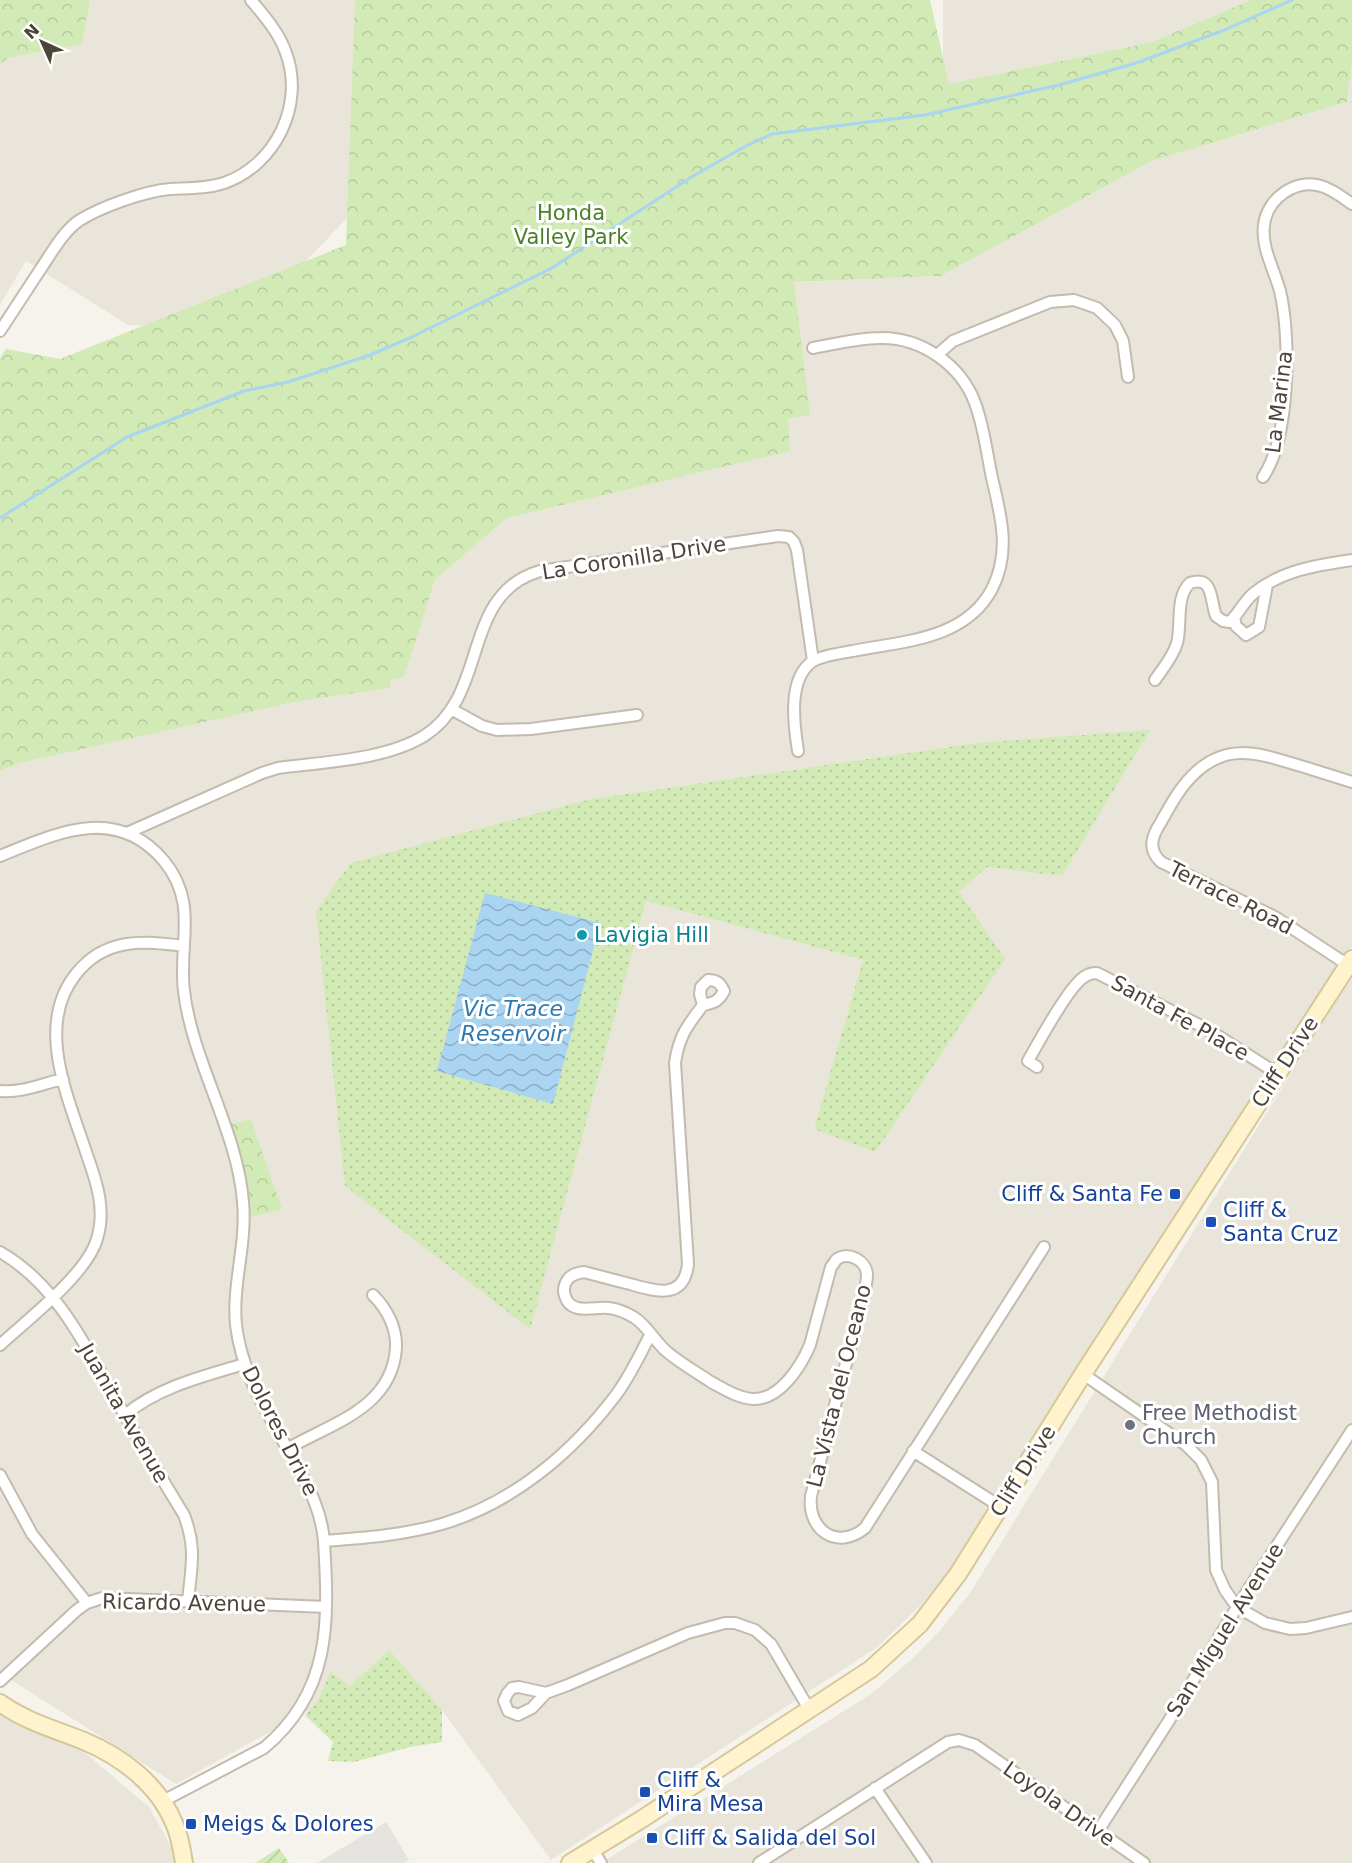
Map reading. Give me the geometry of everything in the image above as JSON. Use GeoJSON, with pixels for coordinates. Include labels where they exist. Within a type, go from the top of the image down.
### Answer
{"type":"FeatureCollection","features":[{"type":"Feature","properties":{"kind":"main road","name":"Cliff Drive"},"geometry":{"type":"LineString","coordinates":[[570,1863],[597,1856],[809,1709],[871,1669],[920,1624],[958,1574],[1083,1374],[1350,962]]}},
{"type":"Feature","properties":{"kind":"main road"},"geometry":{"type":"LineString","coordinates":[[0,1703],[45,1728],[101,1749],[141,1776],[163,1801],[174,1822],[184,1863]]}},
{"type":"Feature","properties":{"kind":"street"},"geometry":{"type":"LineString","coordinates":[[0,331],[58,242],[78,220],[131,197],[225,182],[250,169],[271,149],[285,124],[289,110],[292,96],[290,68],[282,41],[250,0]]}},
{"type":"Feature","properties":{"kind":"street","name":"La Marina"},"geometry":{"type":"LineString","coordinates":[[1263,477],[1272,465],[1281,420],[1287,357],[1284,313],[1263,236],[1266,215],[1272,204],[1282,194],[1302,185],[1315,184],[1326,188],[1352,204]]}},
{"type":"Feature","properties":{"kind":"street"},"geometry":{"type":"LineString","coordinates":[[937,355],[953,341],[1050,302],[1074,300],[1097,308],[1115,325],[1124,341],[1128,376]]}},
{"type":"Feature","properties":{"kind":"street"},"geometry":{"type":"LineString","coordinates":[[798,751],[794,702],[801,677],[813,661],[933,635],[952,628],[974,612],[983,602],[997,579],[1003,553],[1002,526],[979,414],[968,388],[956,371],[937,355],[911,343],[883,338],[813,348]]}},
{"type":"Feature","properties":{"kind":"street"},"geometry":{"type":"LineString","coordinates":[[799,529],[792,540],[799,559],[813,661]]}},
{"type":"Feature","properties":{"kind":"street","name":"La Coronilla Drive"},"geometry":{"type":"LineString","coordinates":[[128,833],[262,773],[278,768],[380,753],[425,736],[451,709],[468,676],[492,606],[501,594],[521,578],[540,571],[778,536],[789,537],[792,540]]}},
{"type":"Feature","properties":{"kind":"street"},"geometry":{"type":"LineString","coordinates":[[1155,680],[1177,646],[1183,593],[1190,583],[1202,581],[1207,584],[1217,617],[1230,622],[1255,592],[1268,585],[1308,567],[1352,560]]}},
{"type":"Feature","properties":{"kind":"street"},"geometry":{"type":"LineString","coordinates":[[1234,617],[1236,626],[1246,635],[1259,627],[1268,585]]}},
{"type":"Feature","properties":{"kind":"street"},"geometry":{"type":"LineString","coordinates":[[451,709],[482,726],[497,730],[531,729],[637,715]]}},
{"type":"Feature","properties":{"kind":"street","name":"Terrace Road"},"geometry":{"type":"LineString","coordinates":[[1350,962],[1275,917],[1161,862],[1154,853],[1152,841],[1156,830],[1190,777],[1202,767],[1224,755],[1239,752],[1259,753],[1352,782]]}},
{"type":"Feature","properties":{"kind":"street"},"geometry":{"type":"LineString","coordinates":[[0,856],[67,830],[105,828],[128,833]]}},
{"type":"Feature","properties":{"kind":"street","name":"Dolores Drive"},"geometry":{"type":"LineString","coordinates":[[128,833],[150,847],[173,873],[181,892],[186,912],[184,991],[188,1016],[235,1159],[243,1199],[244,1242],[236,1305],[236,1324],[244,1364],[255,1391],[318,1506],[324,1541],[325,1639],[317,1674],[296,1715],[264,1748],[163,1801]]}},
{"type":"Feature","properties":{"kind":"street"},"geometry":{"type":"LineString","coordinates":[[0,1346],[78,1273],[93,1251],[97,1239],[101,1211],[97,1185],[63,1079],[55,1035],[57,1011],[69,982],[80,968],[100,953],[123,944],[147,942],[184,946]]}},
{"type":"Feature","properties":{"kind":"street","name":"Santa Fe Place"},"geometry":{"type":"LineString","coordinates":[[1037,1067],[1028,1061],[1050,1023],[1078,982],[1087,975],[1097,973],[1208,1029],[1278,1074]]}},
{"type":"Feature","properties":{"kind":"street"},"geometry":{"type":"LineString","coordinates":[[324,1541],[377,1536],[442,1524],[486,1507],[537,1476],[564,1453],[616,1395],[651,1335],[644,1326],[624,1312],[607,1307],[575,1308],[566,1300],[564,1289],[568,1278],[584,1272],[658,1292],[675,1288],[686,1275],[688,1264],[675,1063],[678,1043],[687,1025],[703,1005]]}},
{"type":"Feature","properties":{"kind":"street"},"geometry":{"type":"LineString","coordinates":[[0,1091],[36,1088],[63,1079]]}},
{"type":"Feature","properties":{"kind":"street","name":"La Vista del Oceano"},"geometry":{"type":"LineString","coordinates":[[651,1335],[666,1350],[703,1377],[738,1396],[755,1399],[782,1386],[798,1368],[810,1345],[831,1267],[838,1259],[854,1257],[866,1268],[866,1286],[811,1496],[811,1514],[817,1526],[834,1536],[847,1537],[860,1532],[869,1522],[1044,1247]]}},
{"type":"Feature","properties":{"kind":"street","name":"Juanita Avenue"},"geometry":{"type":"LineString","coordinates":[[0,1252],[22,1267],[70,1319],[184,1515],[189,1528],[193,1557],[188,1602]]}},
{"type":"Feature","properties":{"kind":"street"},"geometry":{"type":"LineString","coordinates":[[287,1449],[363,1407],[375,1398],[385,1385],[395,1360],[396,1343],[390,1317],[373,1295]]}},
{"type":"Feature","properties":{"kind":"street"},"geometry":{"type":"LineString","coordinates":[[125,1415],[134,1407],[177,1386],[244,1364]]}},
{"type":"Feature","properties":{"kind":"street"},"geometry":{"type":"LineString","coordinates":[[1083,1374],[1186,1445],[1201,1460],[1212,1482],[1216,1570],[1225,1590],[1237,1607],[1265,1623],[1290,1629],[1306,1629],[1352,1617]]}},
{"type":"Feature","properties":{"kind":"street","name":"San Miguel Avenue"},"geometry":{"type":"LineString","coordinates":[[1098,1831],[1170,1719],[1237,1607],[1352,1430]]}},
{"type":"Feature","properties":{"kind":"street"},"geometry":{"type":"LineString","coordinates":[[913,1451],[1001,1506]]}},
{"type":"Feature","properties":{"kind":"street"},"geometry":{"type":"LineString","coordinates":[[0,1475],[32,1534],[87,1603]]}},
{"type":"Feature","properties":{"kind":"street","name":"Ricardo Avenue"},"geometry":{"type":"LineString","coordinates":[[0,1681],[87,1603],[109,1598],[326,1607]]}},
{"type":"Feature","properties":{"kind":"street"},"geometry":{"type":"LineString","coordinates":[[546,1693],[680,1636],[724,1623],[735,1623],[755,1630],[771,1644],[809,1709]]}},
{"type":"Feature","properties":{"kind":"street","name":"Loyola Drive"},"geometry":{"type":"LineString","coordinates":[[875,1788],[948,1742],[959,1740],[975,1745],[1144,1863]]}},
{"type":"Feature","properties":{"kind":"street"},"geometry":{"type":"LineString","coordinates":[[763,1862],[875,1788],[926,1863]]}},
{"type":"Feature","properties":{"kind":"shaded area"},"geometry":{"type":"Polygon","coordinates":[[[90,0],[394,0],[374,190],[287,281],[192,326],[128,325],[26,261],[0,305],[0,65],[6,58],[81,44],[90,0]]]}},
{"type":"Feature","properties":{"kind":"shaded area"},"geometry":{"type":"Polygon","coordinates":[[[943,0],[1251,0],[1152,42],[943,86],[943,0]]]}},
{"type":"Feature","properties":{"kind":"shaded area"},"geometry":{"type":"Polygon","coordinates":[[[1352,65],[1352,946],[959,1559],[919,1607],[876,1648],[551,1860],[442,1710],[389,1650],[350,1686],[317,1702],[311,1709],[176,1784],[0,1673],[0,771],[20,763],[403,677],[435,580],[507,518],[789,451],[779,283],[941,276],[1152,161],[1347,102],[1352,65]],[[1149,731],[977,743],[591,799],[646,901],[863,960],[814,1129],[959,892],[987,867],[1062,876],[1149,731]]]}},
{"type":"Feature","properties":{"kind":"shaded area"},"geometry":{"type":"Polygon","coordinates":[[[1352,978],[1352,1863],[601,1863],[871,1694],[912,1659],[942,1628],[970,1593],[1352,978]]]}},
{"type":"Feature","properties":{"kind":"shaded area"},"geometry":{"type":"Polygon","coordinates":[[[0,1712],[84,1752],[149,1807],[180,1863],[0,1863],[0,1712]]]}},
{"type":"Feature","properties":{"kind":"shaded area"},"geometry":{"type":"Polygon","coordinates":[[[386,1822],[409,1860],[404,1863],[317,1863],[386,1822]]]}},
{"type":"Feature","properties":{"kind":"green space"},"geometry":{"type":"Polygon","coordinates":[[[0,0],[90,0],[82,44],[7,58],[0,65],[0,0]]]}},
{"type":"Feature","properties":{"kind":"green space","name":"Honda Valley Park"},"geometry":{"type":"Polygon","coordinates":[[[355,0],[930,0],[949,84],[1152,42],[1251,0],[1352,0],[1352,65],[1347,102],[1152,161],[941,276],[794,282],[810,415],[788,419],[790,451],[507,518],[435,580],[404,677],[390,680],[390,688],[299,701],[20,763],[0,771],[0,358],[6,349],[60,359],[346,245],[355,0]]]}},
{"type":"Feature","properties":{"kind":"green space"},"geometry":{"type":"Polygon","coordinates":[[[1150,730],[1062,876],[987,867],[959,892],[1005,959],[875,1152],[814,1129],[863,960],[646,901],[530,1329],[345,1186],[316,911],[351,863],[591,799],[977,743],[1150,730]]]}},
{"type":"Feature","properties":{"kind":"green space"},"geometry":{"type":"Polygon","coordinates":[[[251,1119],[282,1209],[244,1219],[224,1126],[251,1119]]]}},
{"type":"Feature","properties":{"kind":"green space"},"geometry":{"type":"Polygon","coordinates":[[[389,1650],[442,1710],[442,1742],[410,1747],[354,1762],[328,1761],[333,1742],[305,1715],[317,1702],[331,1672],[350,1686],[389,1650]]]}},
{"type":"Feature","properties":{"kind":"green space"},"geometry":{"type":"Polygon","coordinates":[[[279,1848],[289,1863],[255,1863],[279,1848]]]}},
{"type":"Feature","properties":{"kind":"water","name":"Vic Trace Reservoir"},"geometry":{"type":"Polygon","coordinates":[[[485,893],[600,923],[553,1104],[437,1071],[485,893]]]}},
{"type":"Feature","properties":{"kind":"waterway"},"geometry":{"type":"LineString","coordinates":[[0,518],[127,437],[244,391],[288,382],[370,355],[412,337],[552,268],[693,176],[772,134],[925,115],[1059,85],[1136,63],[1222,31],[1292,0]]}},
{"type":"Feature","properties":{"kind":"place","name":"Lavigia Hill"},"geometry":{"type":"Point","coordinates":[582,935]}},
{"type":"Feature","properties":{"kind":"place","name":"Cliff & Santa Fe"},"geometry":{"type":"Point","coordinates":[1175,1194]}},
{"type":"Feature","properties":{"kind":"place","name":"Cliff & Santa Cruz"},"geometry":{"type":"Point","coordinates":[1211,1222]}},
{"type":"Feature","properties":{"kind":"place","name":"Free Methodist Church"},"geometry":{"type":"Point","coordinates":[1130,1425]}},
{"type":"Feature","properties":{"kind":"place","name":"Cliff & Mira Mesa"},"geometry":{"type":"Point","coordinates":[645,1792]}},
{"type":"Feature","properties":{"kind":"place","name":"Meigs & Dolores"},"geometry":{"type":"Point","coordinates":[191,1824]}},
{"type":"Feature","properties":{"kind":"place","name":"Cliff & Salida del Sol"},"geometry":{"type":"Point","coordinates":[652,1838]}}]}
